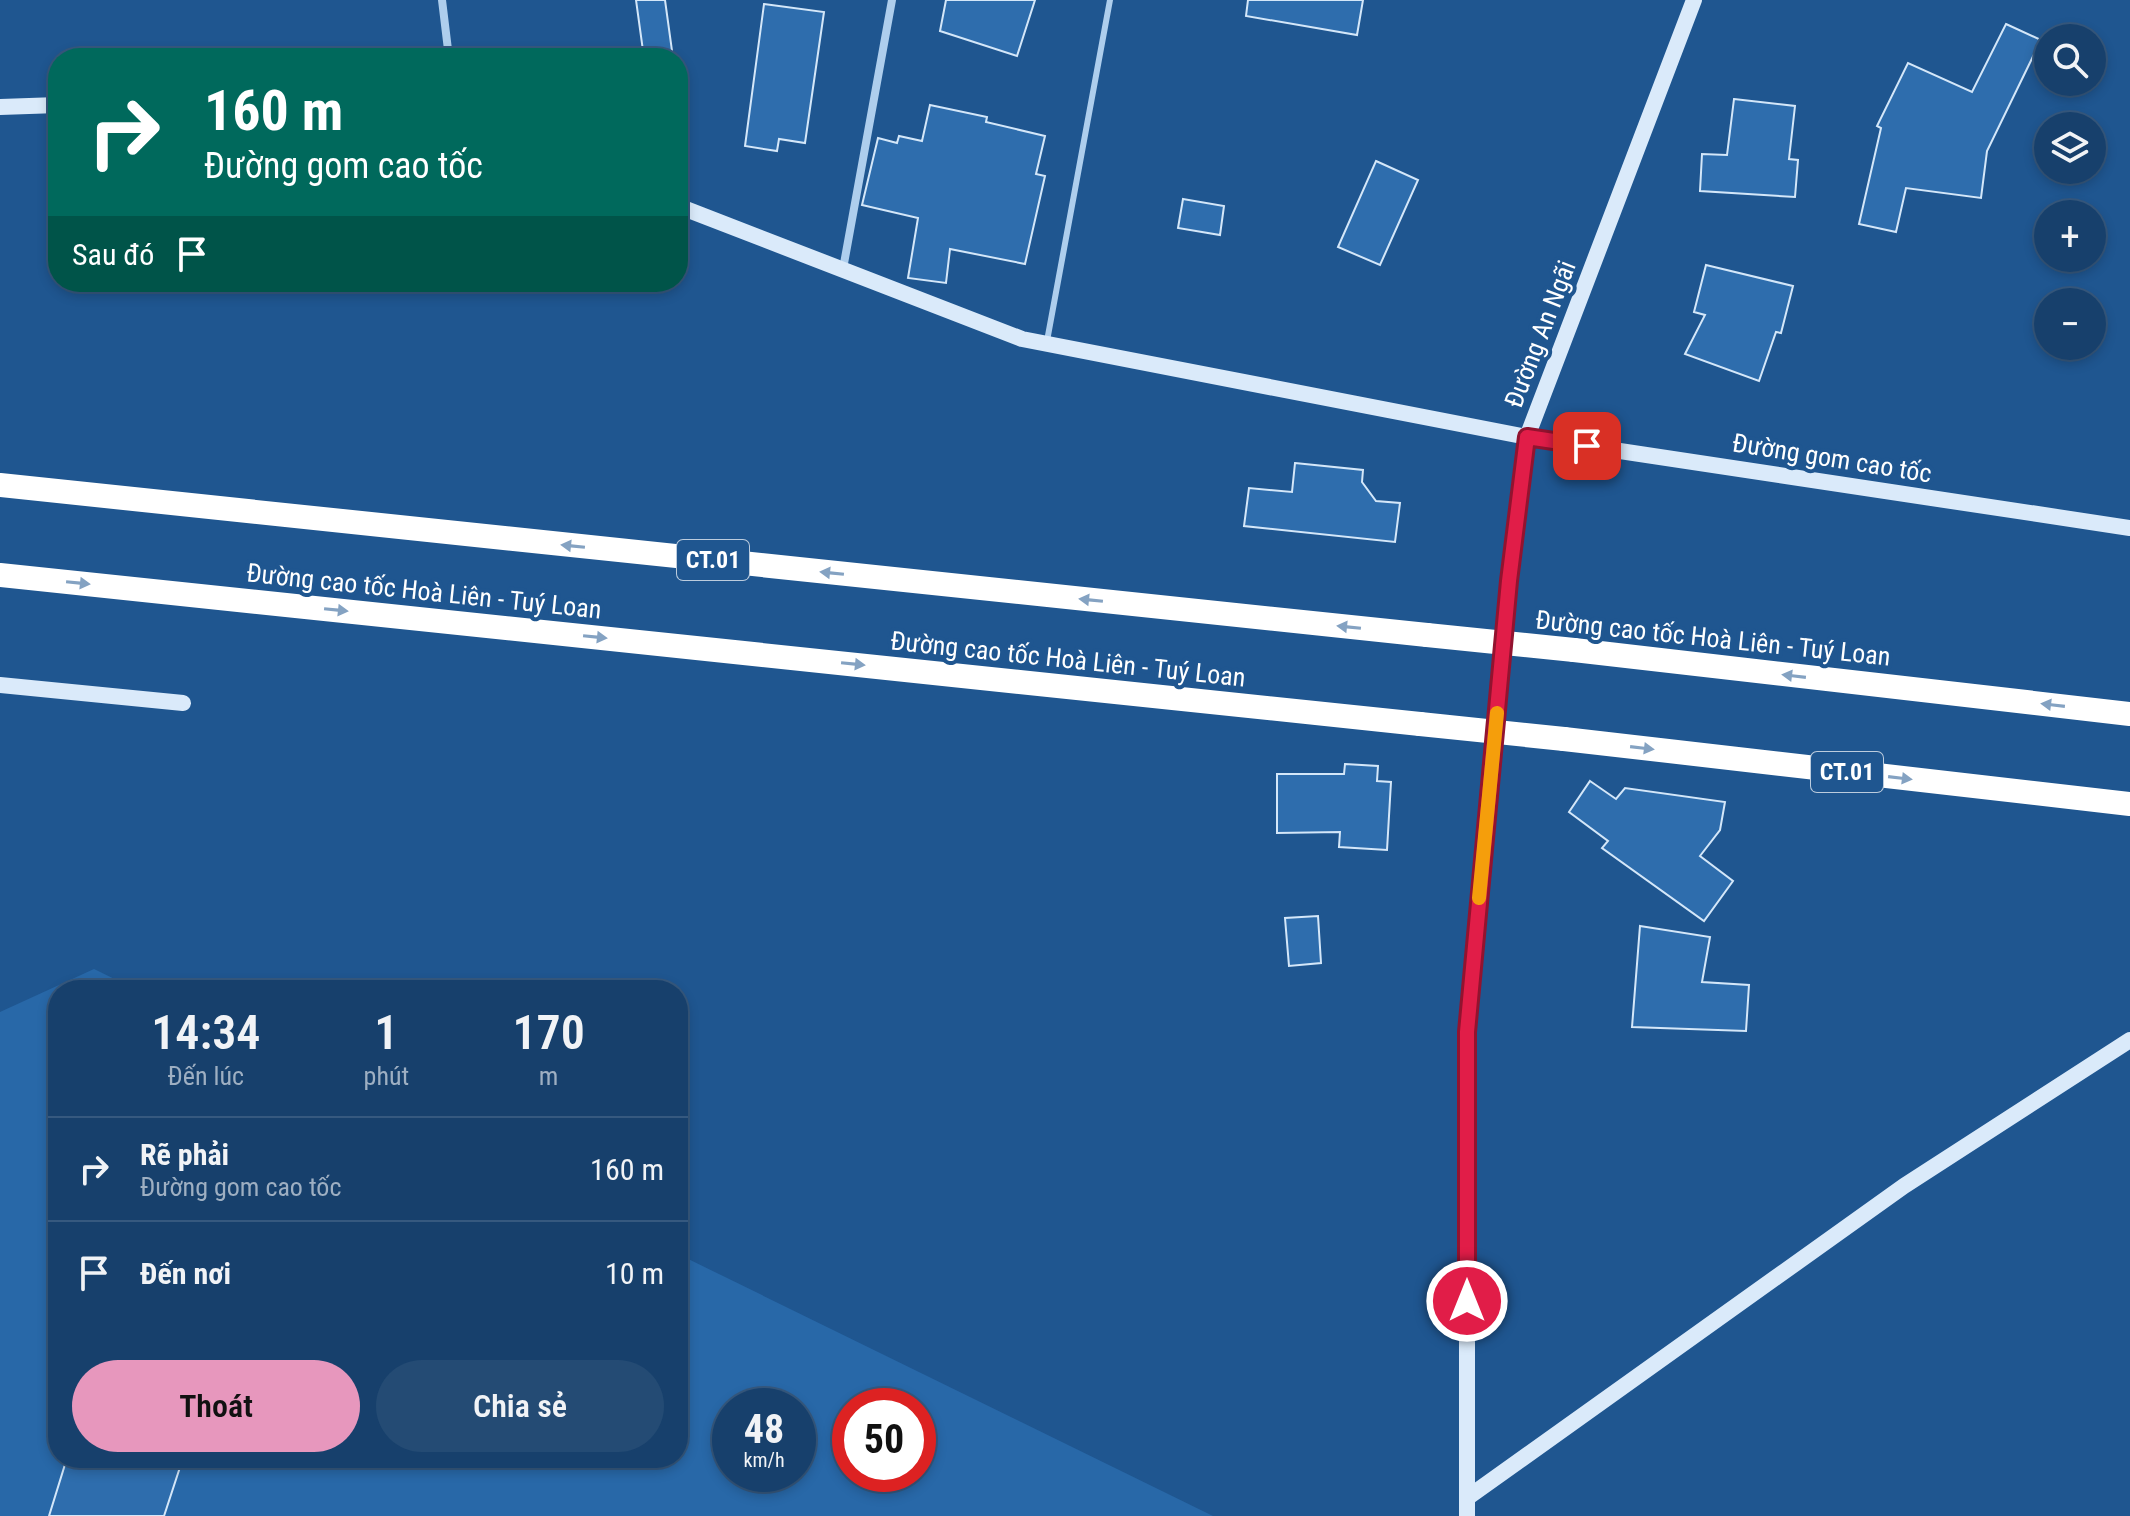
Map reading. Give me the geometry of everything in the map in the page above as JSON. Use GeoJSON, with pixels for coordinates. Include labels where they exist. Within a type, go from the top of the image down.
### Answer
{"type":"FeatureCollection","features":[{"type":"Feature","properties":{"kind":"highway","name":"Đường cao tốc Hoà Liên - Tuý Loan"},"geometry":{"type":"LineString","coordinates":[[0,485],[1574,650],[2130,714]]}},
{"type":"Feature","properties":{"kind":"highway","name":"Đường cao tốc Hoà Liên - Tuý Loan"},"geometry":{"type":"LineString","coordinates":[[0,575],[1564,739],[2130,804]]}},
{"type":"Feature","properties":{"kind":"main road","name":"Đường An Ngãi"},"geometry":{"type":"LineString","coordinates":[[1467,1516],[1467,1032],[1509,581],[1527,437],[1694,0]]}},
{"type":"Feature","properties":{"kind":"main road"},"geometry":{"type":"LineString","coordinates":[[0,107],[48,105]]}},
{"type":"Feature","properties":{"kind":"main road","name":"Đường gom cao tốc"},"geometry":{"type":"LineString","coordinates":[[688,210],[1022,339],[1527,437],[2130,528]]}},
{"type":"Feature","properties":{"kind":"main road"},"geometry":{"type":"LineString","coordinates":[[0,685],[183,703]]}},
{"type":"Feature","properties":{"kind":"main road"},"geometry":{"type":"LineString","coordinates":[[1467,1498],[1904,1186],[2130,1040]]}},
{"type":"Feature","properties":{"kind":"street"},"geometry":{"type":"LineString","coordinates":[[442,0],[448,48]]}},
{"type":"Feature","properties":{"kind":"street"},"geometry":{"type":"LineString","coordinates":[[843,270],[892,0]]}},
{"type":"Feature","properties":{"kind":"lane"},"geometry":{"type":"LineString","coordinates":[[1047,344],[1110,0]]}},
{"type":"Feature","properties":{"kind":"shaded area"},"geometry":{"type":"Polygon","coordinates":[[[94,969],[117,980],[70,980],[94,969]]]}},
{"type":"Feature","properties":{"kind":"shaded area"},"geometry":{"type":"Polygon","coordinates":[[[48,990],[48,1468],[688,1468],[688,1259],[1213,1516],[0,1516],[0,1012],[48,990]]]}},
{"type":"Feature","properties":{"kind":"building"},"geometry":{"type":"Polygon","coordinates":[[[636,0],[665,0],[672,48],[643,48],[636,0]]]}},
{"type":"Feature","properties":{"kind":"building"},"geometry":{"type":"Polygon","coordinates":[[[946,0],[1035,0],[1017,56],[940,31],[946,0]]]}},
{"type":"Feature","properties":{"kind":"building"},"geometry":{"type":"Polygon","coordinates":[[[1248,0],[1363,0],[1357,35],[1246,16],[1248,0]]]}},
{"type":"Feature","properties":{"kind":"building"},"geometry":{"type":"Polygon","coordinates":[[[764,4],[824,12],[805,143],[779,139],[777,151],[745,146],[764,4]]]}},
{"type":"Feature","properties":{"kind":"building"},"geometry":{"type":"Polygon","coordinates":[[[2006,24],[2034,37],[2034,54],[1987,151],[1981,198],[1906,188],[1896,232],[1859,224],[1881,128],[1877,126],[1908,63],[1972,92],[2006,24]]]}},
{"type":"Feature","properties":{"kind":"building"},"geometry":{"type":"Polygon","coordinates":[[[1734,99],[1795,106],[1789,159],[1798,160],[1795,197],[1700,191],[1702,154],[1727,155],[1734,99]]]}},
{"type":"Feature","properties":{"kind":"building"},"geometry":{"type":"Polygon","coordinates":[[[930,105],[987,117],[986,122],[1045,136],[1036,174],[1045,176],[1025,264],[950,249],[946,283],[908,278],[918,218],[862,205],[878,138],[897,143],[899,136],[922,141],[930,105]]]}},
{"type":"Feature","properties":{"kind":"building"},"geometry":{"type":"Polygon","coordinates":[[[1376,161],[1418,180],[1380,265],[1338,247],[1376,161]]]}},
{"type":"Feature","properties":{"kind":"building"},"geometry":{"type":"Polygon","coordinates":[[[1183,199],[1224,206],[1220,235],[1178,228],[1183,199]]]}},
{"type":"Feature","properties":{"kind":"building"},"geometry":{"type":"Polygon","coordinates":[[[1706,265],[1793,286],[1781,333],[1776,332],[1759,381],[1685,354],[1705,315],[1694,312],[1706,265]]]}},
{"type":"Feature","properties":{"kind":"building"},"geometry":{"type":"Polygon","coordinates":[[[1295,463],[1363,470],[1362,482],[1376,501],[1400,503],[1395,542],[1244,526],[1249,488],[1292,492],[1295,463]]]}},
{"type":"Feature","properties":{"kind":"building"},"geometry":{"type":"Polygon","coordinates":[[[1345,764],[1378,766],[1377,781],[1391,782],[1387,850],[1339,847],[1340,832],[1277,833],[1277,774],[1344,774],[1345,764]]]}},
{"type":"Feature","properties":{"kind":"building"},"geometry":{"type":"Polygon","coordinates":[[[1590,781],[1616,799],[1625,788],[1725,802],[1720,830],[1700,856],[1733,881],[1704,921],[1602,848],[1608,841],[1569,812],[1590,781]]]}},
{"type":"Feature","properties":{"kind":"building"},"geometry":{"type":"Polygon","coordinates":[[[1318,916],[1321,963],[1289,966],[1285,918],[1318,916]]]}},
{"type":"Feature","properties":{"kind":"building"},"geometry":{"type":"Polygon","coordinates":[[[1640,926],[1710,937],[1702,982],[1749,985],[1746,1031],[1632,1027],[1640,926]]]}},
{"type":"Feature","properties":{"kind":"building"},"geometry":{"type":"Polygon","coordinates":[[[64,1468],[180,1468],[164,1516],[49,1516],[64,1468]]]}},
{"type":"Feature","properties":{"kind":"slow traffic"},"geometry":{"type":"LineString","coordinates":[[1479,898],[1497,713]]}},
{"type":"Feature","properties":{"kind":"route"},"geometry":{"type":"LineString","coordinates":[[1467,1301],[1467,1032],[1509,581],[1527,437],[1587,446]]}}]}
